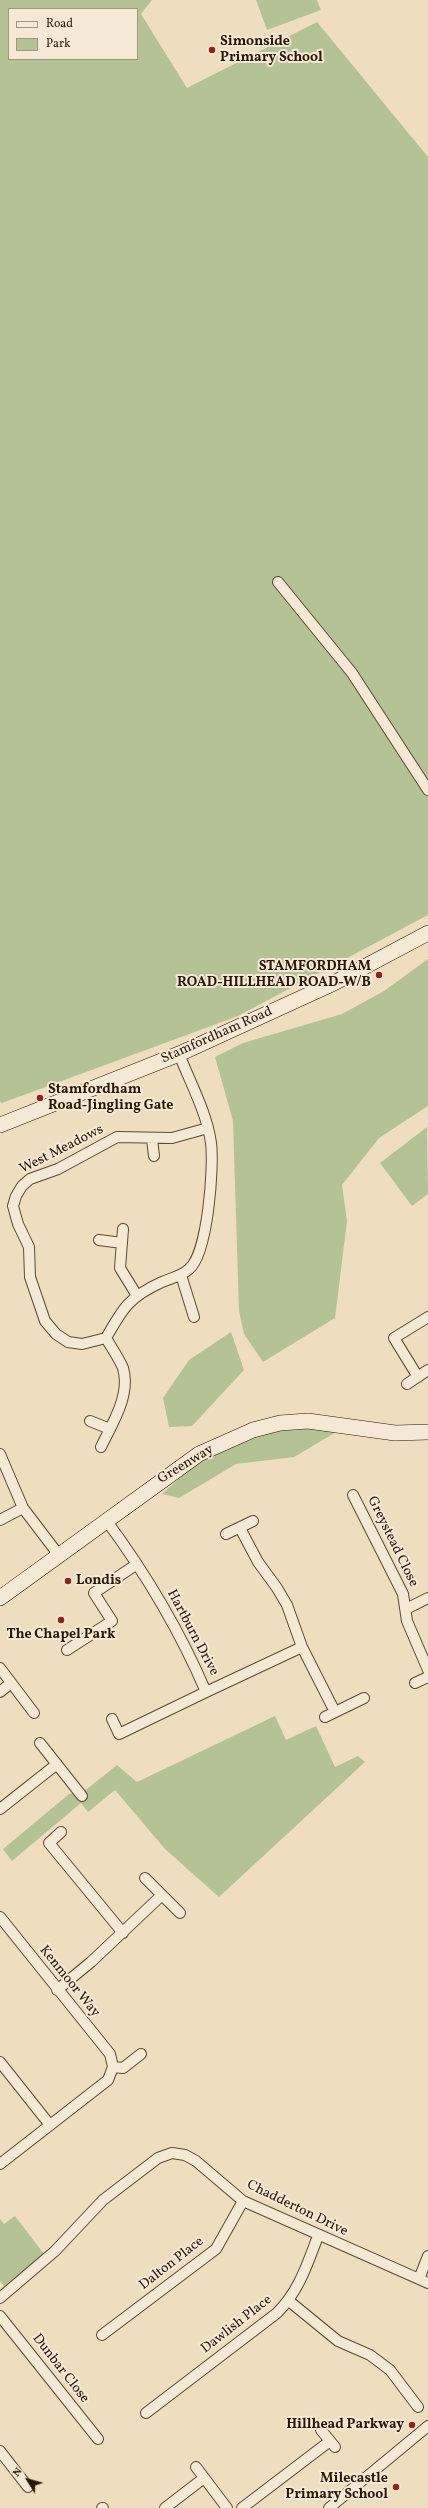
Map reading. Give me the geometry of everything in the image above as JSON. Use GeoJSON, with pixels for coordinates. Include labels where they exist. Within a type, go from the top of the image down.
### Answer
{"type":"FeatureCollection","features":[{"type":"Feature","properties":{"kind":"street"},"geometry":{"type":"LineString","coordinates":[[278,582],[352,673],[428,790]]}},
{"type":"Feature","properties":{"kind":"street","name":"Stamfordham Road"},"geometry":{"type":"LineString","coordinates":[[0,1124],[179,1054],[334,983],[428,933]]}},
{"type":"Feature","properties":{"kind":"street"},"geometry":{"type":"LineString","coordinates":[[101,1447],[119,1409],[125,1386],[122,1366],[106,1338],[122,1309],[136,1294],[180,1275],[191,1268],[201,1251],[206,1230],[212,1158],[208,1128],[179,1054]]}},
{"type":"Feature","properties":{"kind":"street","name":"West Meadows"},"geometry":{"type":"LineString","coordinates":[[106,1338],[82,1344],[68,1342],[56,1334],[45,1321],[30,1277],[29,1247],[18,1224],[13,1206],[22,1186],[40,1174],[58,1169],[117,1137],[152,1139],[172,1138],[208,1128]]}},
{"type":"Feature","properties":{"kind":"street"},"geometry":{"type":"LineString","coordinates":[[152,1139],[154,1156]]}},
{"type":"Feature","properties":{"kind":"street"},"geometry":{"type":"LineString","coordinates":[[123,1229],[120,1268],[136,1294]]}},
{"type":"Feature","properties":{"kind":"street"},"geometry":{"type":"LineString","coordinates":[[99,1240],[122,1243]]}},
{"type":"Feature","properties":{"kind":"street"},"geometry":{"type":"LineString","coordinates":[[180,1275],[194,1317]]}},
{"type":"Feature","properties":{"kind":"street"},"geometry":{"type":"LineString","coordinates":[[418,1377],[394,1338],[428,1317]]}},
{"type":"Feature","properties":{"kind":"street"},"geometry":{"type":"LineString","coordinates":[[408,1384],[428,1370]]}},
{"type":"Feature","properties":{"kind":"street","name":"Greenway"},"geometry":{"type":"LineString","coordinates":[[0,1598],[58,1554],[199,1454],[253,1430],[280,1423],[308,1421],[395,1433],[428,1432]]}},
{"type":"Feature","properties":{"kind":"street"},"geometry":{"type":"LineString","coordinates":[[90,1422],[110,1429]]}},
{"type":"Feature","properties":{"kind":"street"},"geometry":{"type":"LineString","coordinates":[[0,1454],[23,1508],[58,1554]]}},
{"type":"Feature","properties":{"kind":"street","name":"Greystead Close"},"geometry":{"type":"LineString","coordinates":[[353,1495],[403,1594],[407,1621],[428,1670]]}},
{"type":"Feature","properties":{"kind":"street"},"geometry":{"type":"LineString","coordinates":[[0,1520],[23,1508]]}},
{"type":"Feature","properties":{"kind":"street","name":"Hartburn Drive"},"geometry":{"type":"LineString","coordinates":[[106,1520],[137,1564],[169,1615],[194,1662],[206,1692],[302,1647]]}},
{"type":"Feature","properties":{"kind":"street"},"geometry":{"type":"LineString","coordinates":[[226,1534],[253,1521]]}},
{"type":"Feature","properties":{"kind":"street"},"geometry":{"type":"LineString","coordinates":[[240,1528],[258,1562],[277,1588],[286,1605],[302,1647],[335,1712]]}},
{"type":"Feature","properties":{"kind":"street"},"geometry":{"type":"LineString","coordinates":[[67,1650],[112,1621],[94,1593],[137,1564]]}},
{"type":"Feature","properties":{"kind":"street"},"geometry":{"type":"LineString","coordinates":[[406,1609],[428,1598]]}},
{"type":"Feature","properties":{"kind":"street"},"geometry":{"type":"LineString","coordinates":[[0,1668],[34,1713]]}},
{"type":"Feature","properties":{"kind":"street"},"geometry":{"type":"LineString","coordinates":[[416,1683],[428,1677]]}},
{"type":"Feature","properties":{"kind":"street"},"geometry":{"type":"LineString","coordinates":[[0,1692],[11,1684]]}},
{"type":"Feature","properties":{"kind":"street"},"geometry":{"type":"LineString","coordinates":[[112,1719],[119,1734],[206,1692]]}},
{"type":"Feature","properties":{"kind":"street"},"geometry":{"type":"LineString","coordinates":[[325,1717],[364,1698]]}},
{"type":"Feature","properties":{"kind":"street"},"geometry":{"type":"LineString","coordinates":[[40,1743],[82,1796]]}},
{"type":"Feature","properties":{"kind":"street"},"geometry":{"type":"LineString","coordinates":[[0,1809],[57,1764]]}},
{"type":"Feature","properties":{"kind":"street"},"geometry":{"type":"LineString","coordinates":[[61,1832],[49,1843],[122,1933]]}},
{"type":"Feature","properties":{"kind":"street"},"geometry":{"type":"LineString","coordinates":[[145,1878],[180,1913]]}},
{"type":"Feature","properties":{"kind":"street"},"geometry":{"type":"LineString","coordinates":[[57,1990],[122,1933],[162,1895]]}},
{"type":"Feature","properties":{"kind":"street","name":"Kenmoor Way"},"geometry":{"type":"LineString","coordinates":[[0,1917],[57,1990],[110,2054],[113,2067]]}},
{"type":"Feature","properties":{"kind":"street"},"geometry":{"type":"LineString","coordinates":[[0,2164],[108,2080],[113,2067],[123,2068],[141,2054]]}},
{"type":"Feature","properties":{"kind":"street"},"geometry":{"type":"LineString","coordinates":[[0,2062],[50,2125]]}},
{"type":"Feature","properties":{"kind":"street","name":"Chadderton Drive"},"geometry":{"type":"LineString","coordinates":[[0,2298],[55,2251],[103,2200],[158,2158],[172,2153],[185,2155],[196,2161],[242,2201],[318,2236],[423,2281]]}},
{"type":"Feature","properties":{"kind":"street","name":"Dalton Place"},"geometry":{"type":"LineString","coordinates":[[102,2336],[216,2249],[242,2201]]}},
{"type":"Feature","properties":{"kind":"street","name":"Dawlish Place"},"geometry":{"type":"LineString","coordinates":[[146,2413],[277,2313],[289,2301],[300,2284],[318,2236]]}},
{"type":"Feature","properties":{"kind":"street"},"geometry":{"type":"LineString","coordinates":[[423,2281],[428,2256]]}},
{"type":"Feature","properties":{"kind":"street"},"geometry":{"type":"LineString","coordinates":[[289,2301],[338,2341],[370,2355],[390,2370],[418,2407]]}},
{"type":"Feature","properties":{"kind":"street","name":"Dunbar Close"},"geometry":{"type":"LineString","coordinates":[[0,2316],[98,2439]]}},
{"type":"Feature","properties":{"kind":"street"},"geometry":{"type":"LineString","coordinates":[[329,2508],[428,2426]]}},
{"type":"Feature","properties":{"kind":"street"},"geometry":{"type":"LineString","coordinates":[[242,2508],[332,2444],[321,2430]]}},
{"type":"Feature","properties":{"kind":"street"},"geometry":{"type":"LineString","coordinates":[[0,2451],[28,2487]]}},
{"type":"Feature","properties":{"kind":"street"},"geometry":{"type":"LineString","coordinates":[[196,2467],[227,2508]]}},
{"type":"Feature","properties":{"kind":"street"},"geometry":{"type":"LineString","coordinates":[[165,2508],[204,2478]]}},
{"type":"Feature","properties":{"kind":"green space"},"geometry":{"type":"Polygon","coordinates":[[[0,0],[152,0],[141,14],[187,88],[317,22],[428,157],[428,915],[238,1016],[2,1103],[0,1102],[0,0]]]}},
{"type":"Feature","properties":{"kind":"green space"},"geometry":{"type":"Polygon","coordinates":[[[256,0],[317,0],[321,10],[267,30],[256,0]]]}},
{"type":"Feature","properties":{"kind":"green space"},"geometry":{"type":"Polygon","coordinates":[[[428,959],[428,1106],[379,1138],[342,1185],[347,1221],[335,1318],[263,1362],[244,1334],[239,1311],[233,1121],[215,1057],[243,1043],[342,1014],[384,991],[428,959]]]}},
{"type":"Feature","properties":{"kind":"green space"},"geometry":{"type":"Polygon","coordinates":[[[427,1127],[428,1194],[412,1206],[380,1163],[427,1127]]]}},
{"type":"Feature","properties":{"kind":"green space"},"geometry":{"type":"Polygon","coordinates":[[[231,1332],[244,1370],[192,1426],[169,1427],[163,1398],[189,1360],[231,1332]]]}},
{"type":"Feature","properties":{"kind":"green space"},"geometry":{"type":"Polygon","coordinates":[[[287,1427],[338,1431],[294,1457],[236,1464],[179,1498],[162,1494],[197,1462],[247,1439],[287,1427]]]}},
{"type":"Feature","properties":{"kind":"green space"},"geometry":{"type":"Polygon","coordinates":[[[275,1716],[286,1740],[316,1726],[335,1767],[358,1756],[365,1762],[219,1897],[165,1849],[115,1790],[88,1812],[81,1803],[12,1861],[3,1849],[69,1794],[87,1789],[117,1765],[137,1782],[275,1716]]]}},
{"type":"Feature","properties":{"kind":"green space"},"geometry":{"type":"Polygon","coordinates":[[[15,2216],[44,2254],[4,2286],[0,2281],[0,2219],[4,2224],[15,2216]]]}},
{"type":"Feature","properties":{"kind":"place","name":"Simonside Primary School"},"geometry":{"type":"Point","coordinates":[212,50]}},
{"type":"Feature","properties":{"kind":"place","name":"STAMFORDHAM ROAD-HILLHEAD ROAD-W/B"},"geometry":{"type":"Point","coordinates":[379,975]}},
{"type":"Feature","properties":{"kind":"place","name":"Stamfordham Road-Jingling Gate"},"geometry":{"type":"Point","coordinates":[40,1098]}},
{"type":"Feature","properties":{"kind":"place","name":"Londis"},"geometry":{"type":"Point","coordinates":[68,1581]}},
{"type":"Feature","properties":{"kind":"place","name":"The Chapel Park"},"geometry":{"type":"Point","coordinates":[61,1620]}},
{"type":"Feature","properties":{"kind":"place","name":"Hillhead Parkway"},"geometry":{"type":"Point","coordinates":[412,2425]}},
{"type":"Feature","properties":{"kind":"place","name":"Milecastle Primary School"},"geometry":{"type":"Point","coordinates":[396,2487]}}]}
